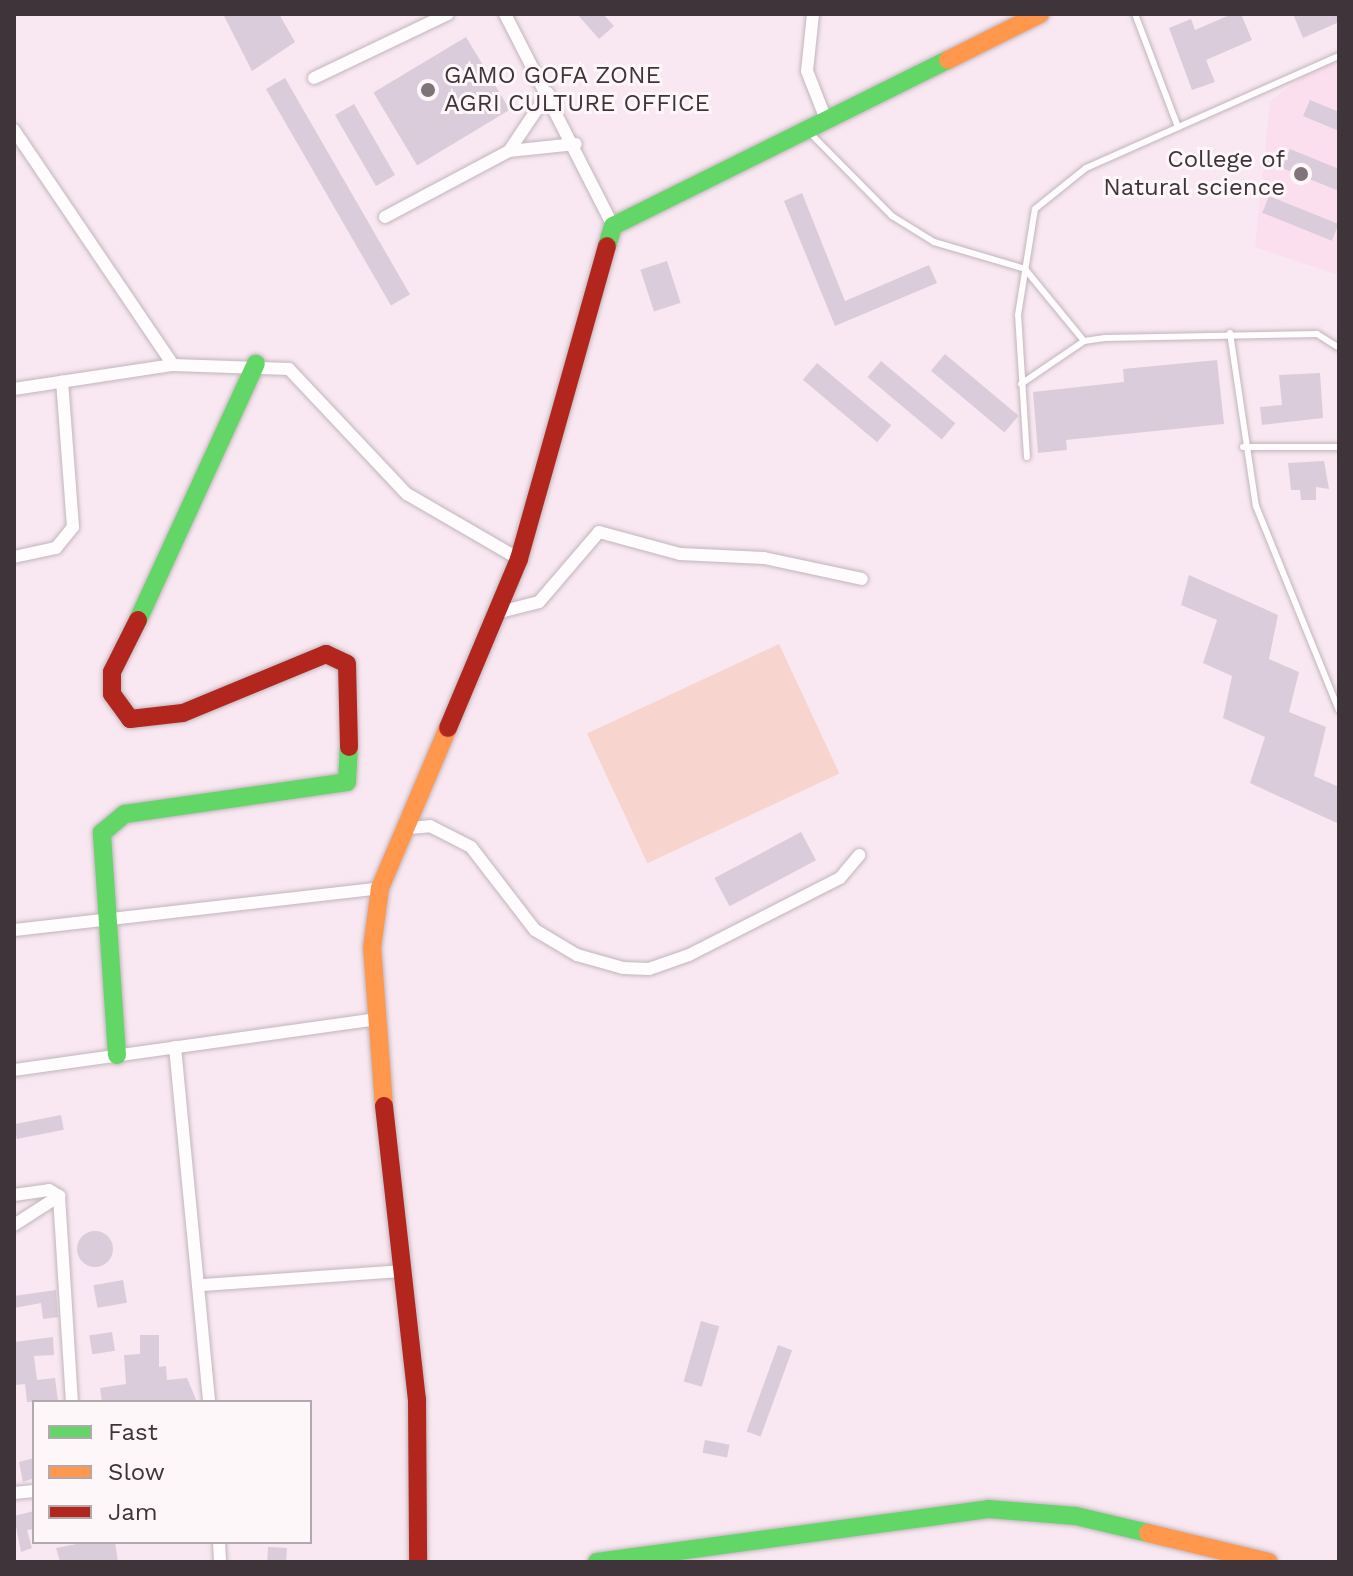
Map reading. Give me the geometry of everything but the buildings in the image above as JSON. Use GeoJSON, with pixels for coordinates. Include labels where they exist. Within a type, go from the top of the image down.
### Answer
{"type":"FeatureCollection","features":[{"type":"Feature","properties":{"kind":"street"},"geometry":{"type":"LineString","coordinates":[[314,78],[448,14]]}},
{"type":"Feature","properties":{"kind":"street"},"geometry":{"type":"LineString","coordinates":[[418,1562],[417,1399],[372,948],[380,888],[409,828],[519,559],[613,226],[576,144],[505,14]]}},
{"type":"Feature","properties":{"kind":"street"},"geometry":{"type":"LineString","coordinates":[[813,14],[807,71],[825,117]]}},
{"type":"Feature","properties":{"kind":"street"},"geometry":{"type":"LineString","coordinates":[[613,226],[804,127],[1040,14]]}},
{"type":"Feature","properties":{"kind":"street"},"geometry":{"type":"LineString","coordinates":[[509,151],[548,93]]}},
{"type":"Feature","properties":{"kind":"street"},"geometry":{"type":"LineString","coordinates":[[14,130],[173,365]]}},
{"type":"Feature","properties":{"kind":"street"},"geometry":{"type":"LineString","coordinates":[[385,217],[509,151],[576,144]]}},
{"type":"Feature","properties":{"kind":"street"},"geometry":{"type":"LineString","coordinates":[[14,389],[173,365],[256,364],[289,369],[310,384],[407,494],[519,559]]}},
{"type":"Feature","properties":{"kind":"street"},"geometry":{"type":"LineString","coordinates":[[117,1055],[102,833],[125,814],[347,782],[352,685],[347,664],[326,654],[183,713],[130,719],[112,694],[112,672],[222,451],[256,364]]}},
{"type":"Feature","properties":{"kind":"street"},"geometry":{"type":"LineString","coordinates":[[14,557],[56,548],[73,527],[62,381]]}},
{"type":"Feature","properties":{"kind":"street"},"geometry":{"type":"LineString","coordinates":[[496,613],[539,602],[599,532],[680,554],[764,558],[862,579]]}},
{"type":"Feature","properties":{"kind":"street"},"geometry":{"type":"LineString","coordinates":[[409,828],[430,826],[471,847],[535,930],[567,949],[649,969],[840,878],[859,855]]}},
{"type":"Feature","properties":{"kind":"street"},"geometry":{"type":"LineString","coordinates":[[14,930],[107,922],[380,888]]}},
{"type":"Feature","properties":{"kind":"street"},"geometry":{"type":"LineString","coordinates":[[14,1070],[378,1019]]}},
{"type":"Feature","properties":{"kind":"street"},"geometry":{"type":"LineString","coordinates":[[175,1047],[202,1285],[209,1400]]}},
{"type":"Feature","properties":{"kind":"street"},"geometry":{"type":"LineString","coordinates":[[14,1195],[49,1190],[59,1196]]}},
{"type":"Feature","properties":{"kind":"street"},"geometry":{"type":"LineString","coordinates":[[14,1225],[59,1196]]}},
{"type":"Feature","properties":{"kind":"street"},"geometry":{"type":"LineString","coordinates":[[59,1196],[72,1400]]}},
{"type":"Feature","properties":{"kind":"street"},"geometry":{"type":"LineString","coordinates":[[202,1285],[402,1271]]}},
{"type":"Feature","properties":{"kind":"street"},"geometry":{"type":"LineString","coordinates":[[597,1562],[988,1509],[1076,1516],[1269,1562]]}},
{"type":"Feature","properties":{"kind":"lane"},"geometry":{"type":"LineString","coordinates":[[1135,14],[1178,127]]}},
{"type":"Feature","properties":{"kind":"lane"},"geometry":{"type":"LineString","coordinates":[[1027,457],[1021,384],[1025,269],[1035,209],[1051,190],[1178,127],[1339,56]]}},
{"type":"Feature","properties":{"kind":"lane"},"geometry":{"type":"LineString","coordinates":[[804,127],[892,216],[934,242],[1025,269],[1084,341]]}},
{"type":"Feature","properties":{"kind":"lane"},"geometry":{"type":"LineString","coordinates":[[1021,384],[1084,341],[1230,333],[1317,334],[1339,348]]}},
{"type":"Feature","properties":{"kind":"lane"},"geometry":{"type":"LineString","coordinates":[[1230,333],[1243,447],[1256,506],[1339,710]]}},
{"type":"Feature","properties":{"kind":"lane"},"geometry":{"type":"LineString","coordinates":[[1243,447],[1339,447]]}},
{"type":"Feature","properties":{"kind":"shaded area","name":"College of Natural science"},"geometry":{"type":"Polygon","coordinates":[[[1325,60],[1339,65],[1339,275],[1255,247],[1270,101],[1325,60]]]}},
{"type":"Feature","properties":{"kind":"shaded area"},"geometry":{"type":"Polygon","coordinates":[[[779,644],[839,774],[647,863],[587,734],[779,644]]]}},
{"type":"Feature","properties":{"kind":"traffic: fast"},"geometry":{"type":"LineString","coordinates":[[607,246],[613,226],[948,60]]}},
{"type":"Feature","properties":{"kind":"traffic: fast"},"geometry":{"type":"LineString","coordinates":[[138,620],[256,364]]}},
{"type":"Feature","properties":{"kind":"traffic: fast"},"geometry":{"type":"LineString","coordinates":[[117,1055],[102,833],[125,814],[347,782],[349,747]]}},
{"type":"Feature","properties":{"kind":"traffic: fast"},"geometry":{"type":"LineString","coordinates":[[597,1562],[988,1509],[1076,1516],[1148,1533]]}},
{"type":"Feature","properties":{"kind":"traffic: slow"},"geometry":{"type":"LineString","coordinates":[[948,60],[1040,14]]}},
{"type":"Feature","properties":{"kind":"traffic: slow"},"geometry":{"type":"LineString","coordinates":[[384,1106],[372,948],[380,888],[448,728]]}},
{"type":"Feature","properties":{"kind":"traffic: slow"},"geometry":{"type":"LineString","coordinates":[[1148,1533],[1269,1562]]}},
{"type":"Feature","properties":{"kind":"traffic: jam"},"geometry":{"type":"LineString","coordinates":[[448,728],[519,559],[607,246]]}},
{"type":"Feature","properties":{"kind":"traffic: jam"},"geometry":{"type":"LineString","coordinates":[[138,620],[112,672],[112,694],[130,719],[183,713],[326,654],[347,664],[349,747]]}},
{"type":"Feature","properties":{"kind":"traffic: jam"},"geometry":{"type":"LineString","coordinates":[[384,1106],[417,1399],[418,1562]]}},
{"type":"Feature","properties":{"kind":"place","name":"GAMO GOFA ZONE AGRI CULTURE OFFICE"},"geometry":{"type":"Point","coordinates":[428,90]}},
{"type":"Feature","properties":{"kind":"place","name":"College of Natural science"},"geometry":{"type":"Point","coordinates":[1301,174]}}]}
